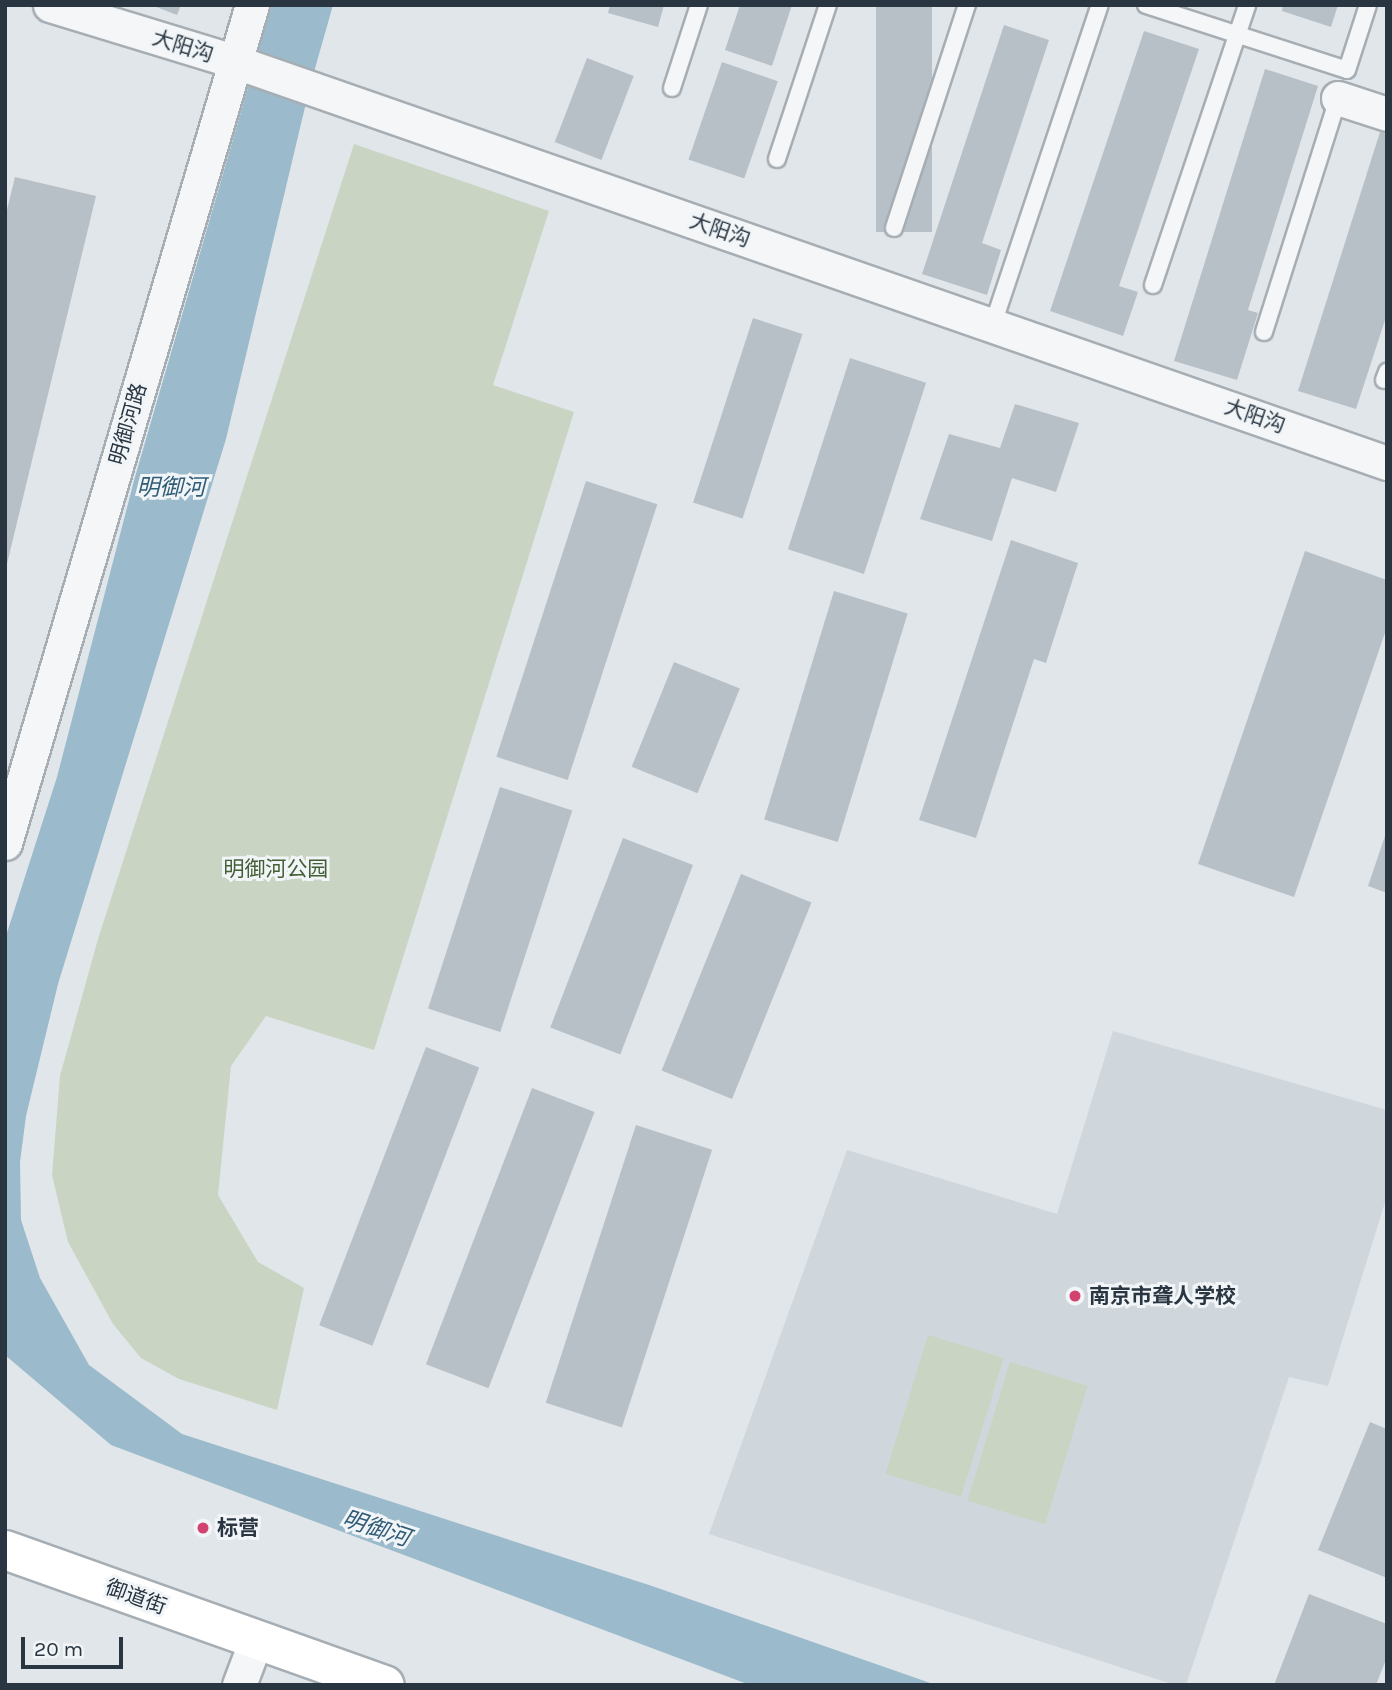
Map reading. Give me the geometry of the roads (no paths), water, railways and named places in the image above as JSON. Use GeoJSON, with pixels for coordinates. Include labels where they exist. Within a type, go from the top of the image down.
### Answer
{"type":"FeatureCollection","features":[{"type":"Feature","properties":{"kind":"main road","name":"御道街"},"geometry":{"type":"LineString","coordinates":[[5,1550],[386,1685]]}},
{"type":"Feature","properties":{"kind":"street","name":"大阳沟"},"geometry":{"type":"LineString","coordinates":[[50,5],[235,62],[1387,463]]}},
{"type":"Feature","properties":{"kind":"street","name":"明御河路"},"geometry":{"type":"LineString","coordinates":[[5,843],[252,5]]}},
{"type":"Feature","properties":{"kind":"street"},"geometry":{"type":"LineString","coordinates":[[1343,84],[1387,114]]}},
{"type":"Feature","properties":{"kind":"street"},"geometry":{"type":"LineString","coordinates":[[239,1685],[256,1640]]}},
{"type":"Feature","properties":{"kind":"lane"},"geometry":{"type":"LineString","coordinates":[[672,88],[699,5]]}},
{"type":"Feature","properties":{"kind":"lane"},"geometry":{"type":"LineString","coordinates":[[777,159],[828,5]]}},
{"type":"Feature","properties":{"kind":"lane"},"geometry":{"type":"LineString","coordinates":[[894,228],[967,5]]}},
{"type":"Feature","properties":{"kind":"lane"},"geometry":{"type":"LineString","coordinates":[[993,324],[1100,5]]}},
{"type":"Feature","properties":{"kind":"lane"},"geometry":{"type":"LineString","coordinates":[[1146,5],[1237,34],[1343,84]]}},
{"type":"Feature","properties":{"kind":"lane"},"geometry":{"type":"LineString","coordinates":[[1153,285],[1247,5]]}},
{"type":"Feature","properties":{"kind":"lane"},"geometry":{"type":"LineString","coordinates":[[1264,332],[1368,5]]}},
{"type":"Feature","properties":{"kind":"water","name":"明御河"},"geometry":{"type":"Polygon","coordinates":[[[272,5],[333,5],[310,86],[226,439],[58,984],[26,1116],[20,1162],[21,1220],[40,1278],[89,1365],[182,1434],[652,1586],[936,1685],[750,1685],[111,1445],[5,1355],[5,939],[57,777],[135,477],[272,5]]]}},
{"type":"Feature","properties":{"kind":"place","name":"南京市聋人学校"},"geometry":{"type":"Point","coordinates":[1075,1296]}},
{"type":"Feature","properties":{"kind":"place","name":"标营"},"geometry":{"type":"Point","coordinates":[203,1528]}},
{"type":"Feature","properties":{"kind":"park label","name":"明御河公园"},"geometry":{"type":"Point","coordinates":[276,869]}}]}
